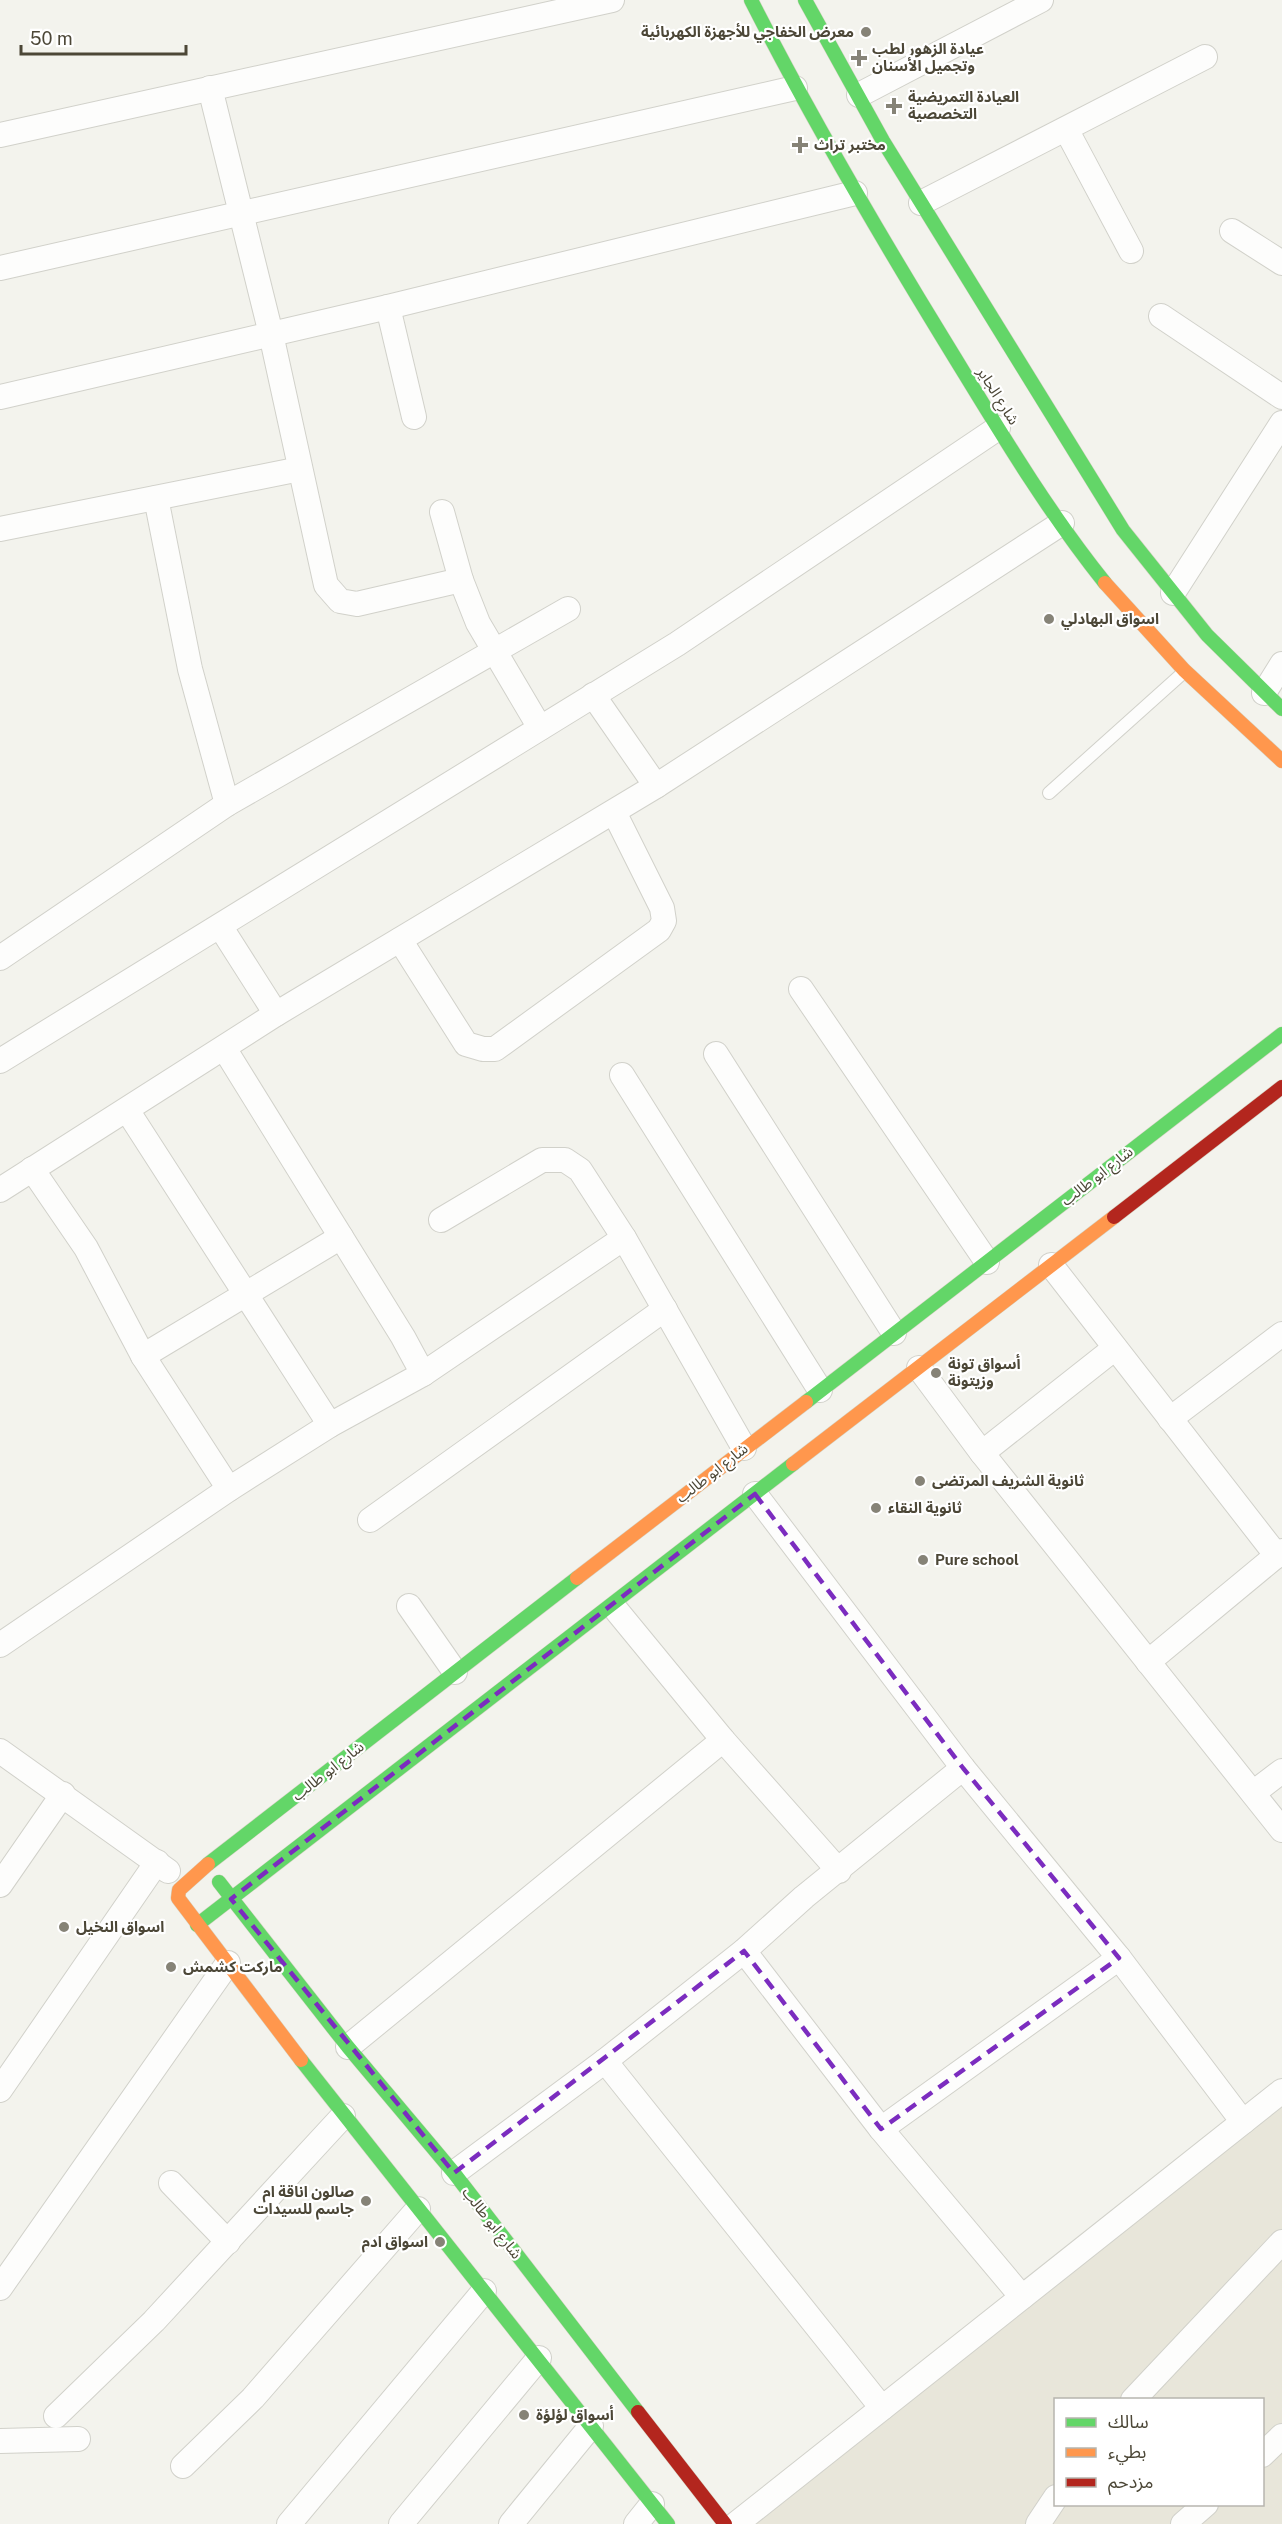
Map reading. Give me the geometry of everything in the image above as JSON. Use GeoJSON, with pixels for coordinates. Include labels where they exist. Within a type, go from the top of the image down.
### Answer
{"type":"FeatureCollection","features":[{"type":"Feature","properties":{"kind":"street"},"geometry":{"type":"LineString","coordinates":[[0,135],[612,0]]}},
{"type":"Feature","properties":{"kind":"street","name":"شارع الجاير"},"geometry":{"type":"LineString","coordinates":[[751,0],[795,88],[855,193],[1062,523],[1095,571],[1184,672],[1282,761]]}},
{"type":"Feature","properties":{"kind":"street"},"geometry":{"type":"LineString","coordinates":[[805,0],[1039,407],[1123,530],[1173,593],[1207,635],[1282,709]]}},
{"type":"Feature","properties":{"kind":"street"},"geometry":{"type":"LineString","coordinates":[[859,95],[1041,0]]}},
{"type":"Feature","properties":{"kind":"street"},"geometry":{"type":"LineString","coordinates":[[921,203],[1205,57]]}},
{"type":"Feature","properties":{"kind":"street"},"geometry":{"type":"LineString","coordinates":[[210,88],[271,334],[326,585],[340,601],[357,604],[461,579]]}},
{"type":"Feature","properties":{"kind":"street"},"geometry":{"type":"LineString","coordinates":[[0,268],[243,215],[795,88]]}},
{"type":"Feature","properties":{"kind":"street"},"geometry":{"type":"LineString","coordinates":[[1066,129],[1131,251]]}},
{"type":"Feature","properties":{"kind":"street"},"geometry":{"type":"LineString","coordinates":[[0,397],[388,307],[855,193]]}},
{"type":"Feature","properties":{"kind":"street"},"geometry":{"type":"LineString","coordinates":[[1233,231],[1282,263]]}},
{"type":"Feature","properties":{"kind":"street"},"geometry":{"type":"LineString","coordinates":[[388,307],[414,417]]}},
{"type":"Feature","properties":{"kind":"street"},"geometry":{"type":"LineString","coordinates":[[1161,316],[1282,397]]}},
{"type":"Feature","properties":{"kind":"street"},"geometry":{"type":"LineString","coordinates":[[1173,593],[1282,423]]}},
{"type":"Feature","properties":{"kind":"street"},"geometry":{"type":"LineString","coordinates":[[0,1061],[677,644],[1002,426]]}},
{"type":"Feature","properties":{"kind":"street"},"geometry":{"type":"LineString","coordinates":[[0,529],[300,469]]}},
{"type":"Feature","properties":{"kind":"street"},"geometry":{"type":"LineString","coordinates":[[156,498],[190,669],[227,804]]}},
{"type":"Feature","properties":{"kind":"street"},"geometry":{"type":"LineString","coordinates":[[442,512],[461,579],[478,623],[540,728]]}},
{"type":"Feature","properties":{"kind":"street"},"geometry":{"type":"LineString","coordinates":[[0,1190],[276,1014],[656,786],[1062,523]]}},
{"type":"Feature","properties":{"kind":"street"},"geometry":{"type":"LineString","coordinates":[[0,958],[227,804],[568,609]]}},
{"type":"Feature","properties":{"kind":"street"},"geometry":{"type":"LineString","coordinates":[[1264,693],[1282,664]]}},
{"type":"Feature","properties":{"kind":"street"},"geometry":{"type":"LineString","coordinates":[[593,695],[656,786]]}},
{"type":"Feature","properties":{"kind":"street"},"geometry":{"type":"LineString","coordinates":[[400,940],[466,1044],[483,1049],[495,1049],[659,930],[664,921],[662,908],[614,812]]}},
{"type":"Feature","properties":{"kind":"street"},"geometry":{"type":"LineString","coordinates":[[219,926],[276,1014]]}},
{"type":"Feature","properties":{"kind":"street"},"geometry":{"type":"LineString","coordinates":[[801,989],[987,1262]]}},
{"type":"Feature","properties":{"kind":"street","name":"شارع ابو طالب"},"geometry":{"type":"LineString","coordinates":[[184,1883],[385,1733],[455,1672],[1282,1034]]}},
{"type":"Feature","properties":{"kind":"street"},"geometry":{"type":"LineString","coordinates":[[224,1048],[413,1354],[423,1374]]}},
{"type":"Feature","properties":{"kind":"street"},"geometry":{"type":"LineString","coordinates":[[716,1054],[894,1333]]}},
{"type":"Feature","properties":{"kind":"street"},"geometry":{"type":"LineString","coordinates":[[622,1075],[820,1390]]}},
{"type":"Feature","properties":{"kind":"street"},"geometry":{"type":"LineString","coordinates":[[197,1925],[405,1758],[755,1494],[1282,1087]]}},
{"type":"Feature","properties":{"kind":"street"},"geometry":{"type":"LineString","coordinates":[[127,1110],[330,1425]]}},
{"type":"Feature","properties":{"kind":"street"},"geometry":{"type":"LineString","coordinates":[[441,1220],[542,1160],[565,1160],[580,1170],[624,1238],[744,1448]]}},
{"type":"Feature","properties":{"kind":"street"},"geometry":{"type":"LineString","coordinates":[[32,1169],[86,1248],[143,1356],[229,1490]]}},
{"type":"Feature","properties":{"kind":"street"},"geometry":{"type":"LineString","coordinates":[[143,1356],[341,1237]]}},
{"type":"Feature","properties":{"kind":"street"},"geometry":{"type":"LineString","coordinates":[[0,1645],[229,1490],[330,1425],[423,1374],[624,1238]]}},
{"type":"Feature","properties":{"kind":"street"},"geometry":{"type":"LineString","coordinates":[[1051,1266],[1170,1419],[1279,1553],[1148,1662]]}},
{"type":"Feature","properties":{"kind":"street"},"geometry":{"type":"LineString","coordinates":[[370,1520],[665,1309]]}},
{"type":"Feature","properties":{"kind":"street"},"geometry":{"type":"LineString","coordinates":[[1170,1419],[1282,1334]]}},
{"type":"Feature","properties":{"kind":"street"},"geometry":{"type":"LineString","coordinates":[[982,1454],[1114,1348]]}},
{"type":"Feature","properties":{"kind":"street"},"geometry":{"type":"LineString","coordinates":[[919,1368],[982,1454],[1282,1830]]}},
{"type":"Feature","properties":{"kind":"street"},"geometry":{"type":"LineString","coordinates":[[755,1494],[963,1768],[1119,1958],[1243,2122]]}},
{"type":"Feature","properties":{"kind":"street"},"geometry":{"type":"LineString","coordinates":[[409,1606],[455,1672]]}},
{"type":"Feature","properties":{"kind":"street"},"geometry":{"type":"LineString","coordinates":[[616,1611],[723,1740],[839,1871]]}},
{"type":"Feature","properties":{"kind":"street"},"geometry":{"type":"LineString","coordinates":[[348,2047],[723,1740]]}},
{"type":"Feature","properties":{"kind":"street"},"geometry":{"type":"LineString","coordinates":[[0,1751],[184,1883],[179,1890],[178,1898],[197,1925],[343,2116],[539,2358],[668,2524]]}},
{"type":"Feature","properties":{"kind":"street"},"geometry":{"type":"LineString","coordinates":[[454,2173],[605,2061],[744,1952],[804,1897],[839,1871],[963,1768]]}},
{"type":"Feature","properties":{"kind":"street"},"geometry":{"type":"LineString","coordinates":[[1253,1793],[1282,1771]]}},
{"type":"Feature","properties":{"kind":"street"},"geometry":{"type":"LineString","coordinates":[[0,1885],[63,1794]]}},
{"type":"Feature","properties":{"kind":"street"},"geometry":{"type":"LineString","coordinates":[[0,2090],[157,1863]]}},
{"type":"Feature","properties":{"kind":"street","name":"شارع ابو طالب"},"geometry":{"type":"LineString","coordinates":[[207,1865],[231,1899],[348,2047],[454,2173],[724,2524]]}},
{"type":"Feature","properties":{"kind":"street"},"geometry":{"type":"LineString","coordinates":[[744,1952],[881,2129],[1022,2298]]}},
{"type":"Feature","properties":{"kind":"street"},"geometry":{"type":"LineString","coordinates":[[881,2129],[1119,1958]]}},
{"type":"Feature","properties":{"kind":"street"},"geometry":{"type":"LineString","coordinates":[[0,2288],[228,1964]]}},
{"type":"Feature","properties":{"kind":"street"},"geometry":{"type":"LineString","coordinates":[[605,2061],[882,2408]]}},
{"type":"Feature","properties":{"kind":"street"},"geometry":{"type":"LineString","coordinates":[[736,2524],[1282,2091]]}},
{"type":"Feature","properties":{"kind":"street"},"geometry":{"type":"LineString","coordinates":[[56,2416],[154,2321],[343,2116]]}},
{"type":"Feature","properties":{"kind":"street"},"geometry":{"type":"LineString","coordinates":[[171,2183],[228,2242]]}},
{"type":"Feature","properties":{"kind":"street"},"geometry":{"type":"LineString","coordinates":[[183,2466],[253,2398],[418,2209]]}},
{"type":"Feature","properties":{"kind":"street"},"geometry":{"type":"LineString","coordinates":[[1135,2398],[1282,2242]]}},
{"type":"Feature","properties":{"kind":"street"},"geometry":{"type":"LineString","coordinates":[[289,2524],[484,2291]]}},
{"type":"Feature","properties":{"kind":"street"},"geometry":{"type":"LineString","coordinates":[[401,2524],[539,2358]]}},
{"type":"Feature","properties":{"kind":"street"},"geometry":{"type":"LineString","coordinates":[[511,2524],[591,2426]]}},
{"type":"Feature","properties":{"kind":"street"},"geometry":{"type":"LineString","coordinates":[[1264,2454],[1282,2436]]}},
{"type":"Feature","properties":{"kind":"street"},"geometry":{"type":"LineString","coordinates":[[0,2441],[78,2439]]}},
{"type":"Feature","properties":{"kind":"street"},"geometry":{"type":"LineString","coordinates":[[1038,2524],[1054,2500]]}},
{"type":"Feature","properties":{"kind":"street"},"geometry":{"type":"LineString","coordinates":[[636,2524],[652,2504]]}},
{"type":"Feature","properties":{"kind":"street"},"geometry":{"type":"LineString","coordinates":[[1183,2524],[1205,2506]]}},
{"type":"Feature","properties":{"kind":"lane"},"geometry":{"type":"LineString","coordinates":[[1049,793],[1184,672]]}},
{"type":"Feature","properties":{"kind":"highlighted area"},"geometry":{"type":"Polygon","coordinates":[[[755,1494],[963,1768],[1119,1958],[881,2129],[744,1951],[454,2173],[231,1899],[755,1494]]]}},
{"type":"Feature","properties":{"kind":"shaded area"},"geometry":{"type":"Polygon","coordinates":[[[1282,2091],[1282,2524],[736,2524],[1282,2091]]]}},
{"type":"Feature","properties":{"kind":"traffic: fast"},"geometry":{"type":"LineString","coordinates":[[751,0],[820,129],[919,298],[1041,495],[1105,583]]}},
{"type":"Feature","properties":{"kind":"traffic: fast"},"geometry":{"type":"LineString","coordinates":[[805,0],[883,141],[1123,530],[1207,635],[1282,709]]}},
{"type":"Feature","properties":{"kind":"traffic: fast"},"geometry":{"type":"LineString","coordinates":[[806,1402],[1282,1034]]}},
{"type":"Feature","properties":{"kind":"traffic: fast"},"geometry":{"type":"LineString","coordinates":[[197,1925],[793,1464]]}},
{"type":"Feature","properties":{"kind":"traffic: fast"},"geometry":{"type":"LineString","coordinates":[[208,1864],[577,1578]]}},
{"type":"Feature","properties":{"kind":"traffic: fast"},"geometry":{"type":"LineString","coordinates":[[219,1882],[348,2047],[454,2173],[638,2412]]}},
{"type":"Feature","properties":{"kind":"traffic: fast"},"geometry":{"type":"LineString","coordinates":[[301,2060],[668,2524]]}},
{"type":"Feature","properties":{"kind":"traffic: slow"},"geometry":{"type":"LineString","coordinates":[[1105,583],[1184,670],[1282,761]]}},
{"type":"Feature","properties":{"kind":"traffic: slow"},"geometry":{"type":"LineString","coordinates":[[793,1464],[1114,1217]]}},
{"type":"Feature","properties":{"kind":"traffic: slow"},"geometry":{"type":"LineString","coordinates":[[577,1578],[806,1402]]}},
{"type":"Feature","properties":{"kind":"traffic: slow"},"geometry":{"type":"LineString","coordinates":[[208,1864],[179,1890],[178,1898],[301,2060]]}},
{"type":"Feature","properties":{"kind":"traffic: jam"},"geometry":{"type":"LineString","coordinates":[[1114,1217],[1282,1087]]}},
{"type":"Feature","properties":{"kind":"traffic: jam"},"geometry":{"type":"LineString","coordinates":[[638,2412],[725,2524]]}},
{"type":"Feature","properties":{"kind":"place","name":"معرض الخفاجي للأجهزة الكهربائية"},"geometry":{"type":"Point","coordinates":[866,32]}},
{"type":"Feature","properties":{"kind":"place","name":"عيادة الزهور لطب وتجميل الأسنان"},"geometry":{"type":"Point","coordinates":[859,58]}},
{"type":"Feature","properties":{"kind":"place","name":"العيادة التمريضية التخصصية"},"geometry":{"type":"Point","coordinates":[894,106]}},
{"type":"Feature","properties":{"kind":"place","name":"مختبر تراث"},"geometry":{"type":"Point","coordinates":[800,145]}},
{"type":"Feature","properties":{"kind":"place","name":"اسواق البهادلي"},"geometry":{"type":"Point","coordinates":[1049,619]}},
{"type":"Feature","properties":{"kind":"place","name":"أسواق تونة وزيتونة"},"geometry":{"type":"Point","coordinates":[936,1373]}},
{"type":"Feature","properties":{"kind":"place","name":"ثانوية الشريف المرتضى"},"geometry":{"type":"Point","coordinates":[920,1481]}},
{"type":"Feature","properties":{"kind":"place","name":"ثانوية النقاء"},"geometry":{"type":"Point","coordinates":[876,1508]}},
{"type":"Feature","properties":{"kind":"place","name":"Pure school"},"geometry":{"type":"Point","coordinates":[923,1560]}},
{"type":"Feature","properties":{"kind":"place","name":"اسواق النخيل"},"geometry":{"type":"Point","coordinates":[64,1927]}},
{"type":"Feature","properties":{"kind":"place","name":"ماركت كشمش"},"geometry":{"type":"Point","coordinates":[171,1967]}},
{"type":"Feature","properties":{"kind":"place","name":"صالون اناقة ام جاسم للسيدات"},"geometry":{"type":"Point","coordinates":[366,2201]}},
{"type":"Feature","properties":{"kind":"place","name":"اسواق ادم"},"geometry":{"type":"Point","coordinates":[440,2242]}},
{"type":"Feature","properties":{"kind":"place","name":"أسواق لؤلؤة"},"geometry":{"type":"Point","coordinates":[524,2415]}}]}
